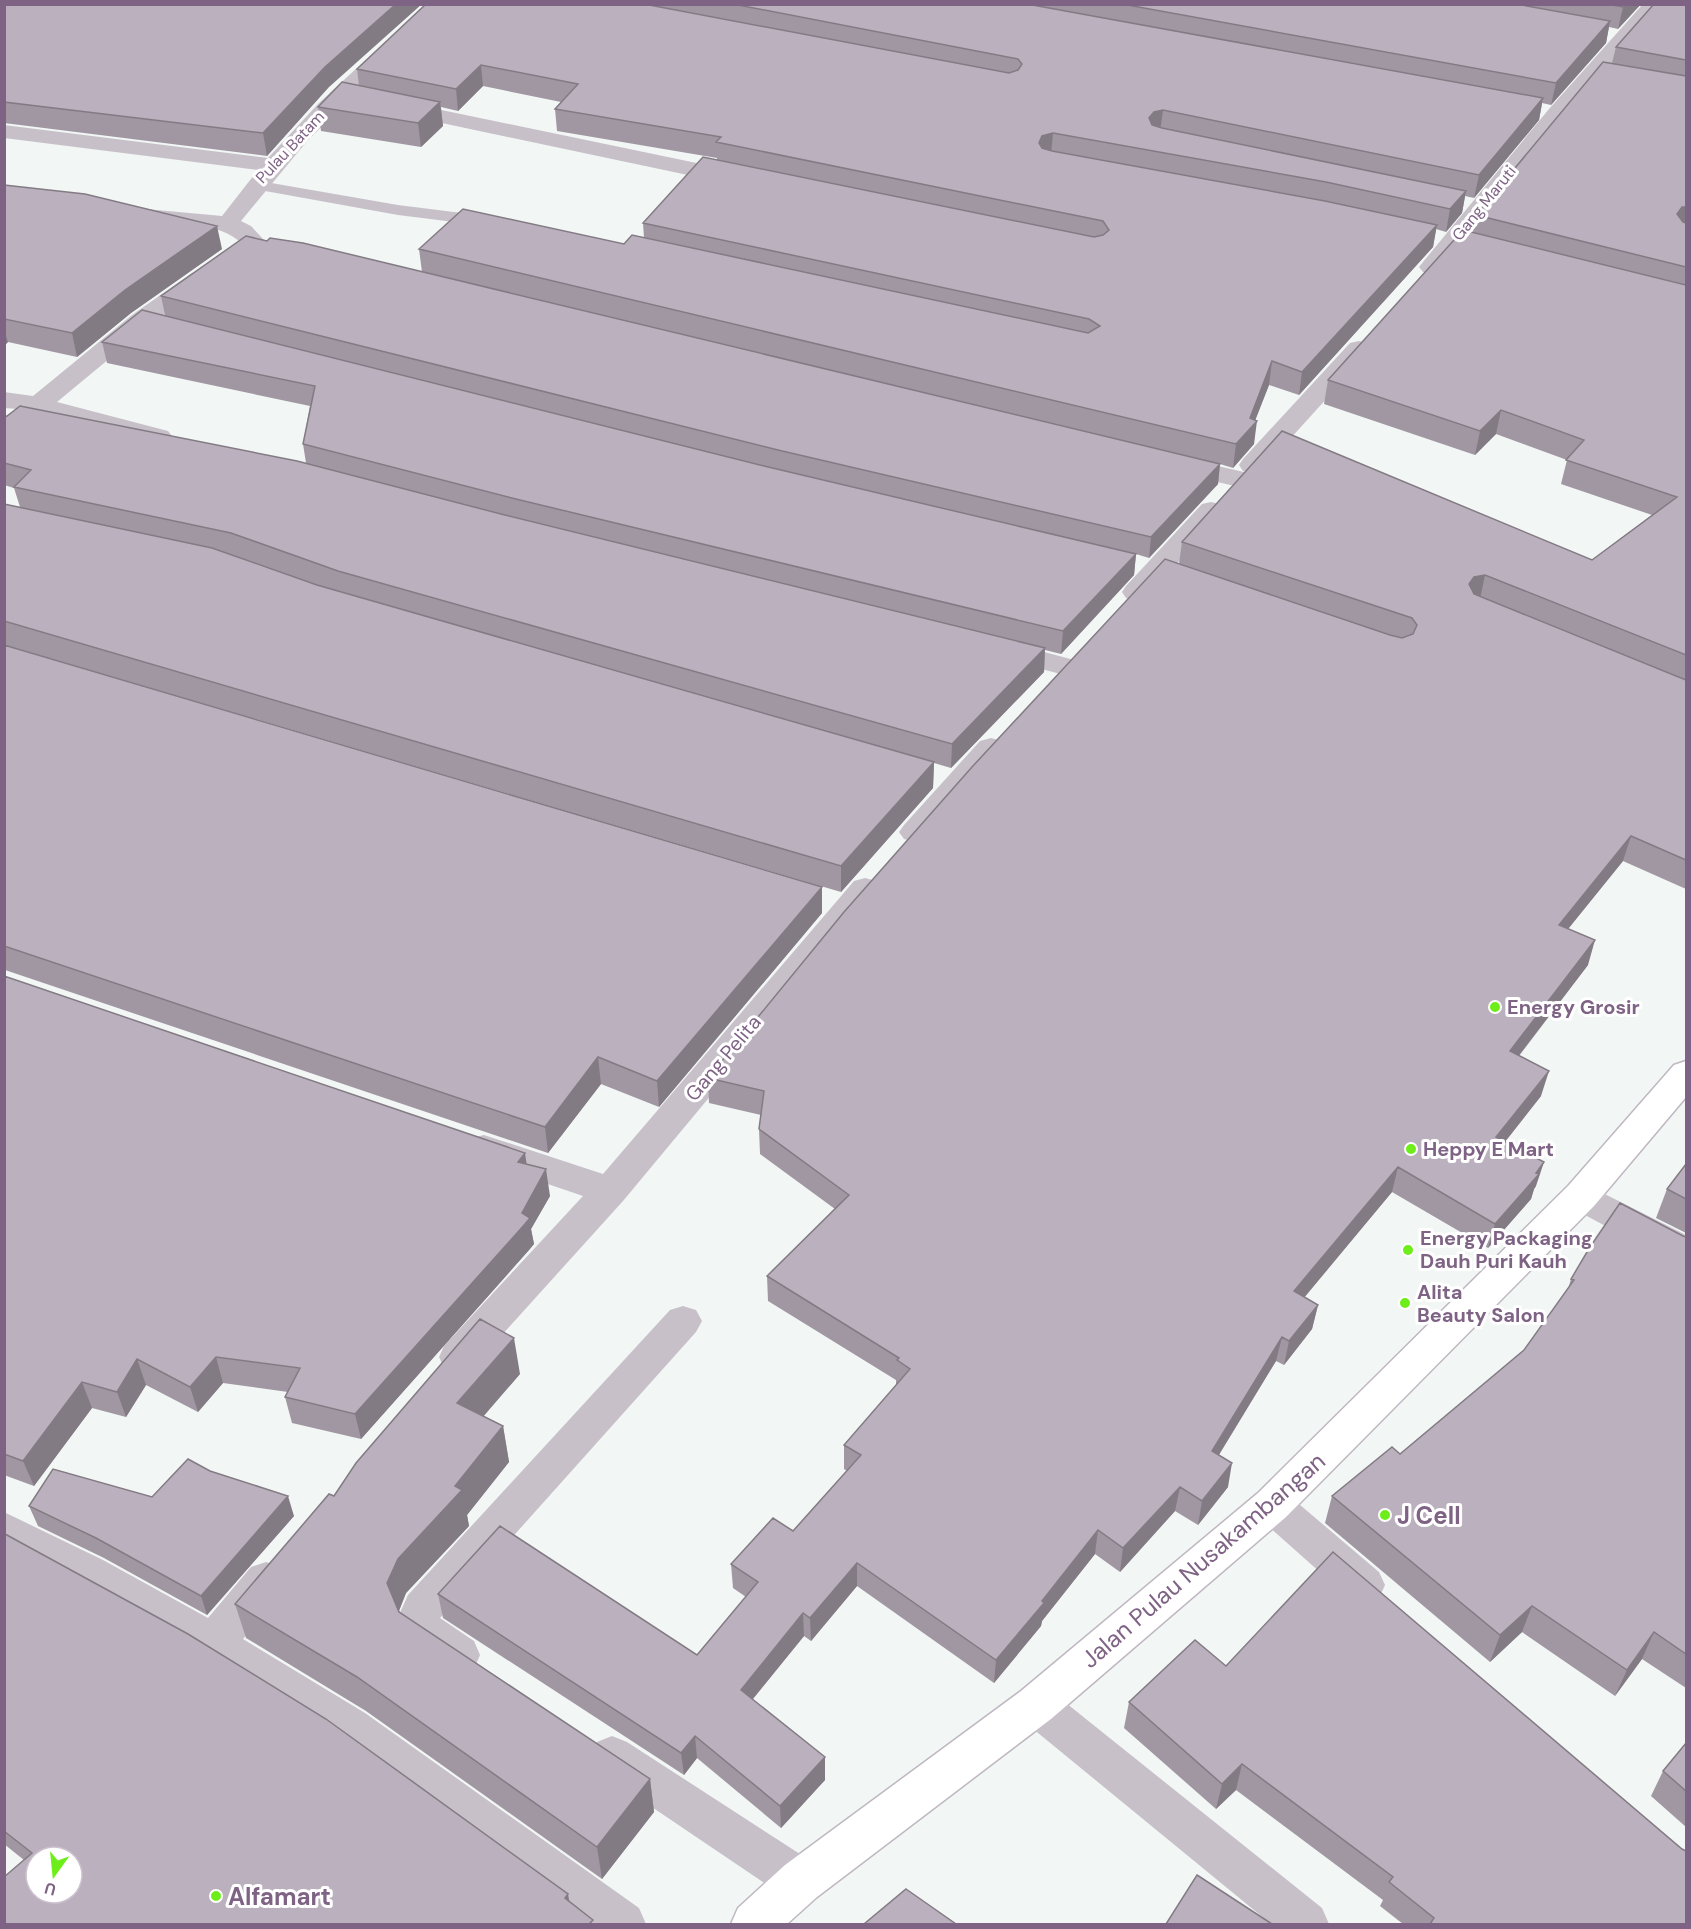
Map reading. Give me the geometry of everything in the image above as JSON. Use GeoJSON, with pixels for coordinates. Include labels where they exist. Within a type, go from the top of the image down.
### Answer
{"type":"FeatureCollection","features":[{"type":"Feature","properties":{"kind":"street","name":"Pulau Batam"},"geometry":{"type":"LineString","coordinates":[[228,223],[254,185],[338,95],[438,4]]}},
{"type":"Feature","properties":{"kind":"street"},"geometry":{"type":"LineString","coordinates":[[1654,5],[1676,9]]}},
{"type":"Feature","properties":{"kind":"street","name":"Gang Maruti"},"geometry":{"type":"LineString","coordinates":[[1417,284],[1454,242],[1468,206],[1545,112],[1593,74],[1654,5]]}},
{"type":"Feature","properties":{"kind":"street"},"geometry":{"type":"LineString","coordinates":[[1601,33],[1625,38]]}},
{"type":"Feature","properties":{"kind":"street"},"geometry":{"type":"LineString","coordinates":[[1593,74],[1619,79]]}},
{"type":"Feature","properties":{"kind":"street"},"geometry":{"type":"LineString","coordinates":[[338,95],[752,182]]}},
{"type":"Feature","properties":{"kind":"street"},"geometry":{"type":"LineString","coordinates":[[4,131],[274,165]]}},
{"type":"Feature","properties":{"kind":"street"},"geometry":{"type":"LineString","coordinates":[[4,433],[141,320],[244,252],[246,232],[228,223],[119,213]]}},
{"type":"Feature","properties":{"kind":"street"},"geometry":{"type":"LineString","coordinates":[[141,320],[174,328]]}},
{"type":"Feature","properties":{"kind":"street"},"geometry":{"type":"LineString","coordinates":[[1044,692],[1101,630],[1168,574],[1239,479],[1372,334]]}},
{"type":"Feature","properties":{"kind":"street"},"geometry":{"type":"LineString","coordinates":[[4,400],[40,405],[178,442]]}},
{"type":"Feature","properties":{"kind":"street"},"geometry":{"type":"LineString","coordinates":[[1158,460],[1239,479]]}},
{"type":"Feature","properties":{"kind":"street"},"geometry":{"type":"LineString","coordinates":[[1123,563],[1168,574]]}},
{"type":"Feature","properties":{"kind":"street"},"geometry":{"type":"LineString","coordinates":[[982,644],[1068,667]]}},
{"type":"Feature","properties":{"kind":"street","name":"Gang Pelita"},"geometry":{"type":"LineString","coordinates":[[442,1377],[503,1306],[610,1191],[891,859],[946,779],[1013,725]]}},
{"type":"Feature","properties":{"kind":"street"},"geometry":{"type":"LineString","coordinates":[[814,898],[849,908]]}},
{"type":"Feature","properties":{"kind":"street","name":"Jalan Pulau Nusakambangan"},"geometry":{"type":"LineString","coordinates":[[766,1921],[801,1881],[1036,1705],[1272,1505],[1581,1196],[1686,1074]]}},
{"type":"Feature","properties":{"kind":"street"},"geometry":{"type":"LineString","coordinates":[[452,1136],[610,1191]]}},
{"type":"Feature","properties":{"kind":"street"},"geometry":{"type":"LineString","coordinates":[[1581,1196],[1686,1252]]}},
{"type":"Feature","properties":{"kind":"street"},"geometry":{"type":"LineString","coordinates":[[494,1678],[424,1632],[419,1617],[423,1608],[683,1321]]}},
{"type":"Feature","properties":{"kind":"street"},"geometry":{"type":"LineString","coordinates":[[1272,1505],[1395,1611]]}},
{"type":"Feature","properties":{"kind":"street"},"geometry":{"type":"LineString","coordinates":[[4,1530],[88,1573],[213,1643],[350,1727],[624,1924]]}},
{"type":"Feature","properties":{"kind":"street"},"geometry":{"type":"LineString","coordinates":[[213,1643],[289,1554]]}},
{"type":"Feature","properties":{"kind":"street"},"geometry":{"type":"LineString","coordinates":[[1036,1705],[1306,1924]]}},
{"type":"Feature","properties":{"kind":"street"},"geometry":{"type":"LineString","coordinates":[[583,1737],[801,1881]]}},
{"type":"Feature","properties":{"kind":"lane"},"geometry":{"type":"LineString","coordinates":[[254,185],[398,210],[498,223]]}},
{"type":"Feature","properties":{"kind":"building"},"geometry":{"type":"Polygon","coordinates":[[[4,4],[396,4],[325,67],[263,133],[4,102],[4,4]]]}},
{"type":"Feature","properties":{"kind":"building"},"geometry":{"type":"Polygon","coordinates":[[[426,4],[644,4],[1009,73],[1018,70],[1022,64],[1018,59],[733,4],[1027,4],[1543,98],[1479,175],[1163,110],[1154,112],[1149,118],[1152,125],[1162,128],[1466,191],[1450,209],[1326,182],[1053,133],[1042,136],[1039,143],[1042,148],[1052,151],[1325,201],[1437,225],[1302,372],[1272,361],[1250,418],[1257,421],[1236,444],[419,249],[463,209],[624,244],[632,235],[1088,333],[1100,326],[1089,319],[643,223],[703,157],[1094,237],[1103,235],[1109,230],[1103,221],[716,142],[721,137],[555,109],[578,84],[481,65],[456,89],[357,69],[426,4]]]}},
{"type":"Feature","properties":{"kind":"building"},"geometry":{"type":"Polygon","coordinates":[[[1122,4],[1516,4],[1610,21],[1556,83],[1122,4]]]}},
{"type":"Feature","properties":{"kind":"building"},"geometry":{"type":"Polygon","coordinates":[[[1607,4],[1626,4],[1623,7],[1607,4]]]}},
{"type":"Feature","properties":{"kind":"building"},"geometry":{"type":"Polygon","coordinates":[[[1654,4],[1686,4],[1686,60],[1616,47],[1654,4]]]}},
{"type":"Feature","properties":{"kind":"building"},"geometry":{"type":"Polygon","coordinates":[[[1603,62],[1686,76],[1686,207],[1682,207],[1677,214],[1686,223],[1686,267],[1476,215],[1603,62]]]}},
{"type":"Feature","properties":{"kind":"building"},"geometry":{"type":"Polygon","coordinates":[[[342,82],[440,102],[418,123],[318,107],[342,82]]]}},
{"type":"Feature","properties":{"kind":"building"},"geometry":{"type":"Polygon","coordinates":[[[4,185],[85,194],[217,226],[125,290],[72,333],[4,319],[4,185]]]}},
{"type":"Feature","properties":{"kind":"building"},"geometry":{"type":"Polygon","coordinates":[[[1463,230],[1686,285],[1686,655],[1485,575],[1474,577],[1469,584],[1474,594],[1686,680],[1686,860],[1631,836],[1559,925],[1595,940],[1510,1051],[1549,1071],[1496,1137],[1544,1162],[1536,1173],[1539,1174],[1495,1224],[1398,1167],[1294,1291],[1318,1305],[1289,1341],[1282,1337],[1212,1451],[1232,1463],[1202,1501],[1180,1487],[1123,1548],[1098,1530],[1042,1601],[1044,1603],[996,1660],[857,1563],[810,1618],[803,1613],[741,1690],[825,1757],[780,1806],[695,1736],[681,1753],[438,1594],[500,1526],[697,1655],[758,1582],[731,1564],[773,1518],[793,1531],[861,1455],[844,1445],[910,1369],[897,1360],[899,1358],[767,1276],[849,1195],[759,1129],[764,1091],[708,1078],[844,912],[972,767],[1165,559],[1390,635],[1402,638],[1413,634],[1417,625],[1412,618],[1182,542],[1282,431],[1592,560],[1677,497],[1566,460],[1584,440],[1501,410],[1480,431],[1328,380],[1463,230]]]}},
{"type":"Feature","properties":{"kind":"building"},"geometry":{"type":"Polygon","coordinates":[[[246,236],[267,241],[270,238],[303,243],[1220,464],[1151,537],[778,450],[161,296],[246,236]]]}},
{"type":"Feature","properties":{"kind":"building"},"geometry":{"type":"Polygon","coordinates":[[[142,310],[764,466],[1136,554],[1063,631],[520,500],[303,444],[315,386],[102,342],[142,310]]]}},
{"type":"Feature","properties":{"kind":"building"},"geometry":{"type":"Polygon","coordinates":[[[20,406],[297,461],[501,514],[1045,648],[952,744],[338,571],[231,533],[14,487],[31,470],[4,463],[4,417],[20,406]]]}},
{"type":"Feature","properties":{"kind":"building"},"geometry":{"type":"Polygon","coordinates":[[[4,504],[212,548],[317,585],[934,762],[841,866],[4,621],[4,504]]]}},
{"type":"Feature","properties":{"kind":"building"},"geometry":{"type":"Polygon","coordinates":[[[4,645],[822,887],[657,1081],[598,1057],[545,1127],[4,946],[4,645]]]}},
{"type":"Feature","properties":{"kind":"building"},"geometry":{"type":"Polygon","coordinates":[[[4,976],[525,1153],[518,1162],[546,1169],[522,1213],[530,1218],[355,1414],[285,1397],[300,1368],[216,1357],[190,1387],[137,1359],[117,1392],[82,1382],[23,1461],[4,1454],[4,976]]]}},
{"type":"Feature","properties":{"kind":"building"},"geometry":{"type":"Polygon","coordinates":[[[1686,1164],[1686,1199],[1667,1189],[1686,1164]]]}},
{"type":"Feature","properties":{"kind":"building"},"geometry":{"type":"Polygon","coordinates":[[[1620,1203],[1686,1237],[1686,1654],[1654,1632],[1627,1670],[1532,1606],[1500,1635],[1332,1496],[1392,1447],[1400,1454],[1524,1350],[1574,1280],[1571,1279],[1590,1247],[1620,1203]]]}},
{"type":"Feature","properties":{"kind":"building"},"geometry":{"type":"Polygon","coordinates":[[[480,1319],[514,1338],[457,1403],[503,1426],[455,1486],[462,1490],[398,1559],[387,1583],[399,1612],[650,1779],[597,1847],[357,1677],[235,1604],[329,1494],[334,1496],[356,1463],[480,1319]]]}},
{"type":"Feature","properties":{"kind":"building"},"geometry":{"type":"Polygon","coordinates":[[[188,1459],[210,1471],[288,1496],[201,1596],[96,1538],[29,1506],[53,1469],[152,1497],[188,1459]]]}},
{"type":"Feature","properties":{"kind":"building"},"geometry":{"type":"Polygon","coordinates":[[[5,1534],[188,1634],[326,1719],[568,1894],[565,1898],[593,1920],[589,1924],[4,1924],[4,1877],[24,1860],[24,1905],[84,1905],[84,1845],[24,1847],[4,1831],[5,1534]]]}},
{"type":"Feature","properties":{"kind":"building"},"geometry":{"type":"Polygon","coordinates":[[[1333,1552],[1686,1851],[1686,1924],[1430,1924],[1434,1918],[1389,1882],[1393,1877],[1242,1764],[1222,1784],[1129,1702],[1195,1640],[1226,1666],[1333,1552]]]}},
{"type":"Feature","properties":{"kind":"building"},"geometry":{"type":"Polygon","coordinates":[[[1686,1743],[1686,1791],[1663,1771],[1686,1743]]]}},
{"type":"Feature","properties":{"kind":"building"},"geometry":{"type":"Polygon","coordinates":[[[1197,1875],[1272,1924],[1166,1924],[1197,1875]]]}},
{"type":"Feature","properties":{"kind":"building"},"geometry":{"type":"Polygon","coordinates":[[[906,1889],[956,1924],[864,1924],[906,1889]]]}},
{"type":"Feature","properties":{"kind":"place","name":"Energy Grosir"},"geometry":{"type":"Point","coordinates":[1495,1007]}},
{"type":"Feature","properties":{"kind":"place","name":"Heppy E Mart"},"geometry":{"type":"Point","coordinates":[1411,1149]}},
{"type":"Feature","properties":{"kind":"place","name":"Energy Packaging Dauh Puri Kauh"},"geometry":{"type":"Point","coordinates":[1408,1250]}},
{"type":"Feature","properties":{"kind":"place","name":"Alita Beauty Salon"},"geometry":{"type":"Point","coordinates":[1405,1303]}},
{"type":"Feature","properties":{"kind":"place","name":"J Cell"},"geometry":{"type":"Point","coordinates":[1385,1515]}},
{"type":"Feature","properties":{"kind":"place","name":"Alfamart"},"geometry":{"type":"Point","coordinates":[216,1896]}}]}
